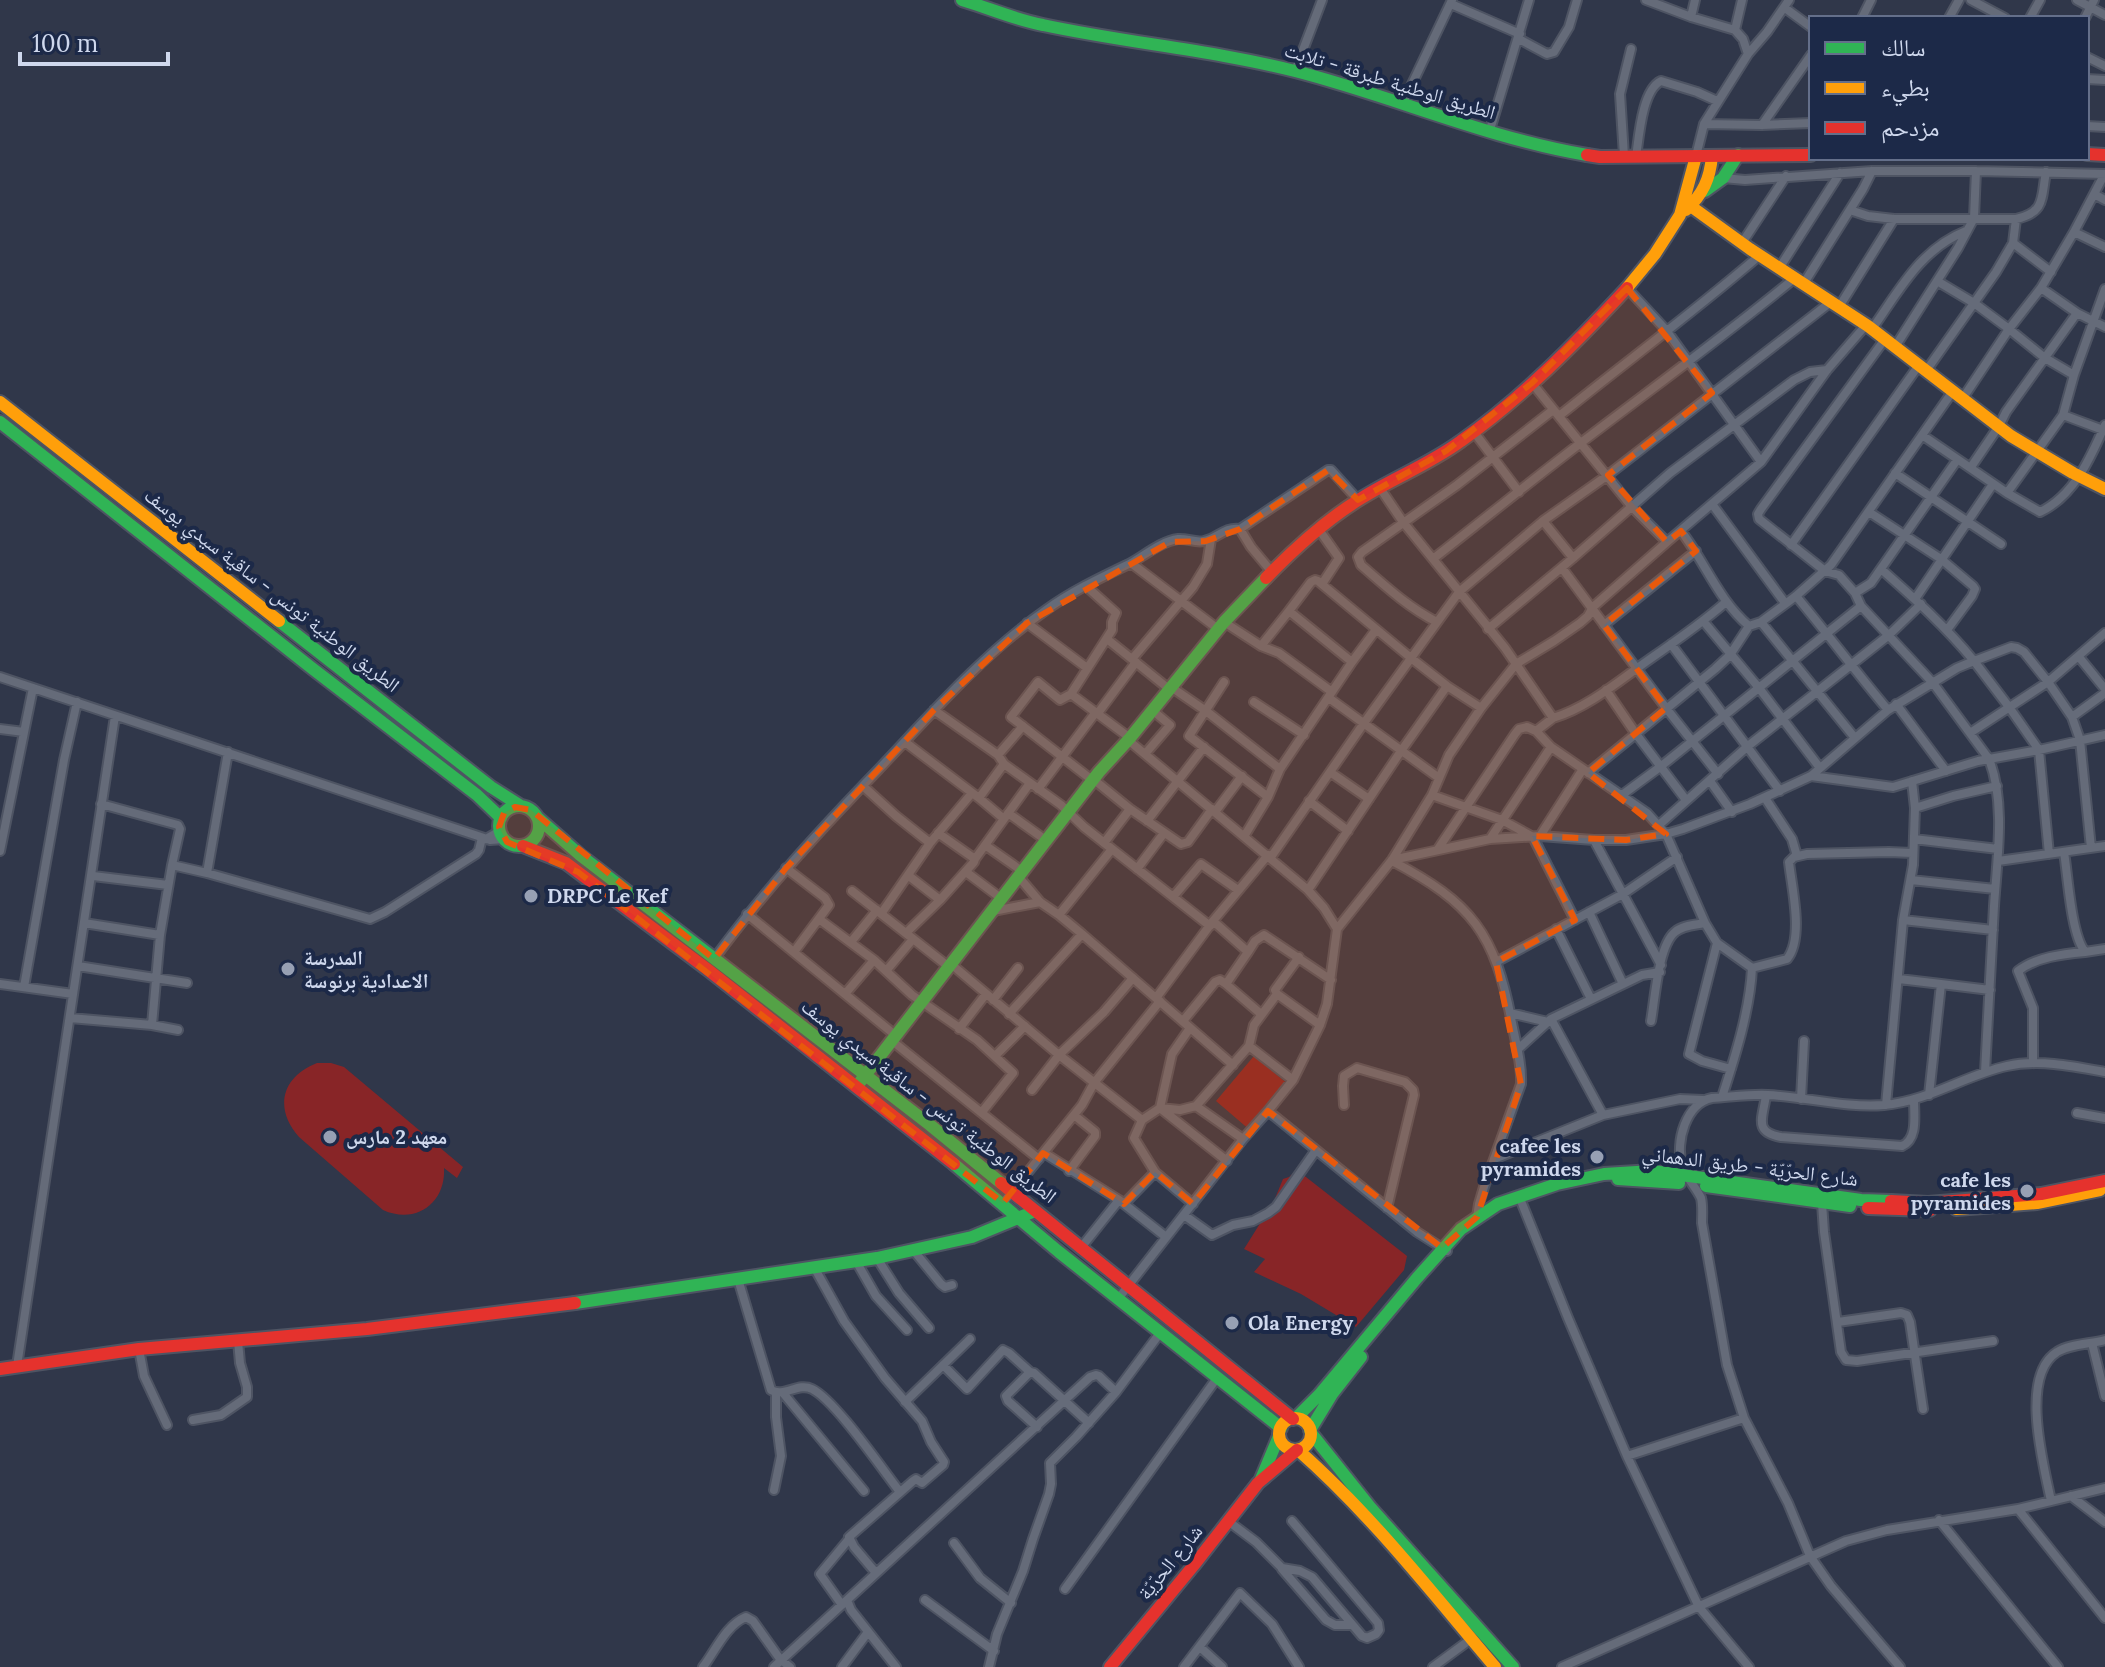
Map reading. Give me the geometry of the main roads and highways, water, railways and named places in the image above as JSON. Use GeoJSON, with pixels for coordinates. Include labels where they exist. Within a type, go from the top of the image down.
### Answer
{"type":"FeatureCollection","features":[{"type":"Feature","properties":{"kind":"main road","name":"الطريق الوطنية طبرقة - تلابت"},"geometry":{"type":"LineString","coordinates":[[962,0],[1041,25],[1223,55],[1295,71],[1489,133],[1557,150],[1600,157],[1809,155]]}},
{"type":"Feature","properties":{"kind":"main road"},"geometry":{"type":"LineString","coordinates":[[855,1088],[1093,780],[1221,625],[1271,571],[1358,500],[1446,451],[1474,432],[1532,383],[1627,288],[1655,254],[1685,208],[1723,178],[1738,155]]}},
{"type":"Feature","properties":{"kind":"main road"},"geometry":{"type":"LineString","coordinates":[[1685,208],[1696,156]]}},
{"type":"Feature","properties":{"kind":"main road"},"geometry":{"type":"LineString","coordinates":[[1705,191],[1710,179],[1712,156]]}},
{"type":"Feature","properties":{"kind":"main road"},"geometry":{"type":"LineString","coordinates":[[1685,208],[1869,327],[2035,452],[2105,489]]}},
{"type":"Feature","properties":{"kind":"main road","name":"الطريق الوطنية تونس - ساقية سيدي يوسف"},"geometry":{"type":"LineString","coordinates":[[0,402],[327,660],[491,787],[521,806]]}},
{"type":"Feature","properties":{"kind":"main road","name":"الطريق الوطنية تونس - ساقية سيدي يوسف"},"geometry":{"type":"LineString","coordinates":[[0,422],[477,795],[502,829]]}},
{"type":"Feature","properties":{"kind":"main road"},"geometry":{"type":"LineString","coordinates":[[521,806],[531,810],[538,818],[537,835],[523,846],[515,846],[502,829],[509,809],[521,806]]}},
{"type":"Feature","properties":{"kind":"main road","name":"الطريق الوطنية تونس - ساقية سيدي يوسف"},"geometry":{"type":"LineString","coordinates":[[538,818],[580,855],[865,1075],[1294,1419]]}},
{"type":"Feature","properties":{"kind":"main road","name":"الطريق الوطنية تونس - ساقية سيدي يوسف"},"geometry":{"type":"LineString","coordinates":[[523,846],[555,857],[578,872],[707,969],[1003,1203],[1280,1432]]}},
{"type":"Feature","properties":{"kind":"main road","name":"شارع الحرّيّة - طريق الدهماني"},"geometry":{"type":"LineString","coordinates":[[1311,1431],[1332,1394],[1461,1229],[1498,1204],[1571,1186],[1617,1179],[1689,1180],[1861,1200],[1928,1203],[2041,1194],[2105,1181]]}},
{"type":"Feature","properties":{"kind":"main road","name":"شارع الحرّيّة - طريق الدهماني"},"geometry":{"type":"LineString","coordinates":[[1689,1180],[1822,1203],[1895,1210],[2037,1203],[2105,1189]]}},
{"type":"Feature","properties":{"kind":"main road","name":"شارع الحرّيّة - طريق الدهماني"},"geometry":{"type":"LineString","coordinates":[[1294,1419],[1445,1250],[1491,1215],[1520,1198]]}},
{"type":"Feature","properties":{"kind":"main road"},"geometry":{"type":"LineString","coordinates":[[0,1369],[139,1349],[367,1329],[527,1310],[877,1258],[972,1237],[1035,1211]]}},
{"type":"Feature","properties":{"kind":"main road"},"geometry":{"type":"LineString","coordinates":[[1311,1431],[1309,1442],[1298,1450],[1283,1445],[1280,1432],[1286,1422],[1294,1419],[1305,1422],[1370,1507],[1513,1667]]}},
{"type":"Feature","properties":{"kind":"main road","name":"شارع الحرّيّة"},"geometry":{"type":"LineString","coordinates":[[1260,1482],[1280,1432]]}},
{"type":"Feature","properties":{"kind":"main road"},"geometry":{"type":"LineString","coordinates":[[1298,1450],[1362,1514],[1495,1667]]}},
{"type":"Feature","properties":{"kind":"main road","name":"شارع الحرّيّة"},"geometry":{"type":"LineString","coordinates":[[1110,1667],[1260,1482],[1298,1450]]}},
{"type":"Feature","properties":{"kind":"place","name":"DRPC Le Kef"},"geometry":{"type":"Point","coordinates":[531,896]}},
{"type":"Feature","properties":{"kind":"place","name":"المدرسة الاعدادية برنوسة"},"geometry":{"type":"Point","coordinates":[288,969]}},
{"type":"Feature","properties":{"kind":"place","name":"معهد 2 مارس"},"geometry":{"type":"Point","coordinates":[330,1137]}},
{"type":"Feature","properties":{"kind":"place","name":"cafee les pyramides"},"geometry":{"type":"Point","coordinates":[1597,1157]}},
{"type":"Feature","properties":{"kind":"place","name":"cafe les pyramides"},"geometry":{"type":"Point","coordinates":[2027,1191]}},
{"type":"Feature","properties":{"kind":"place","name":"Ola Energy"},"geometry":{"type":"Point","coordinates":[1232,1323]}}]}
